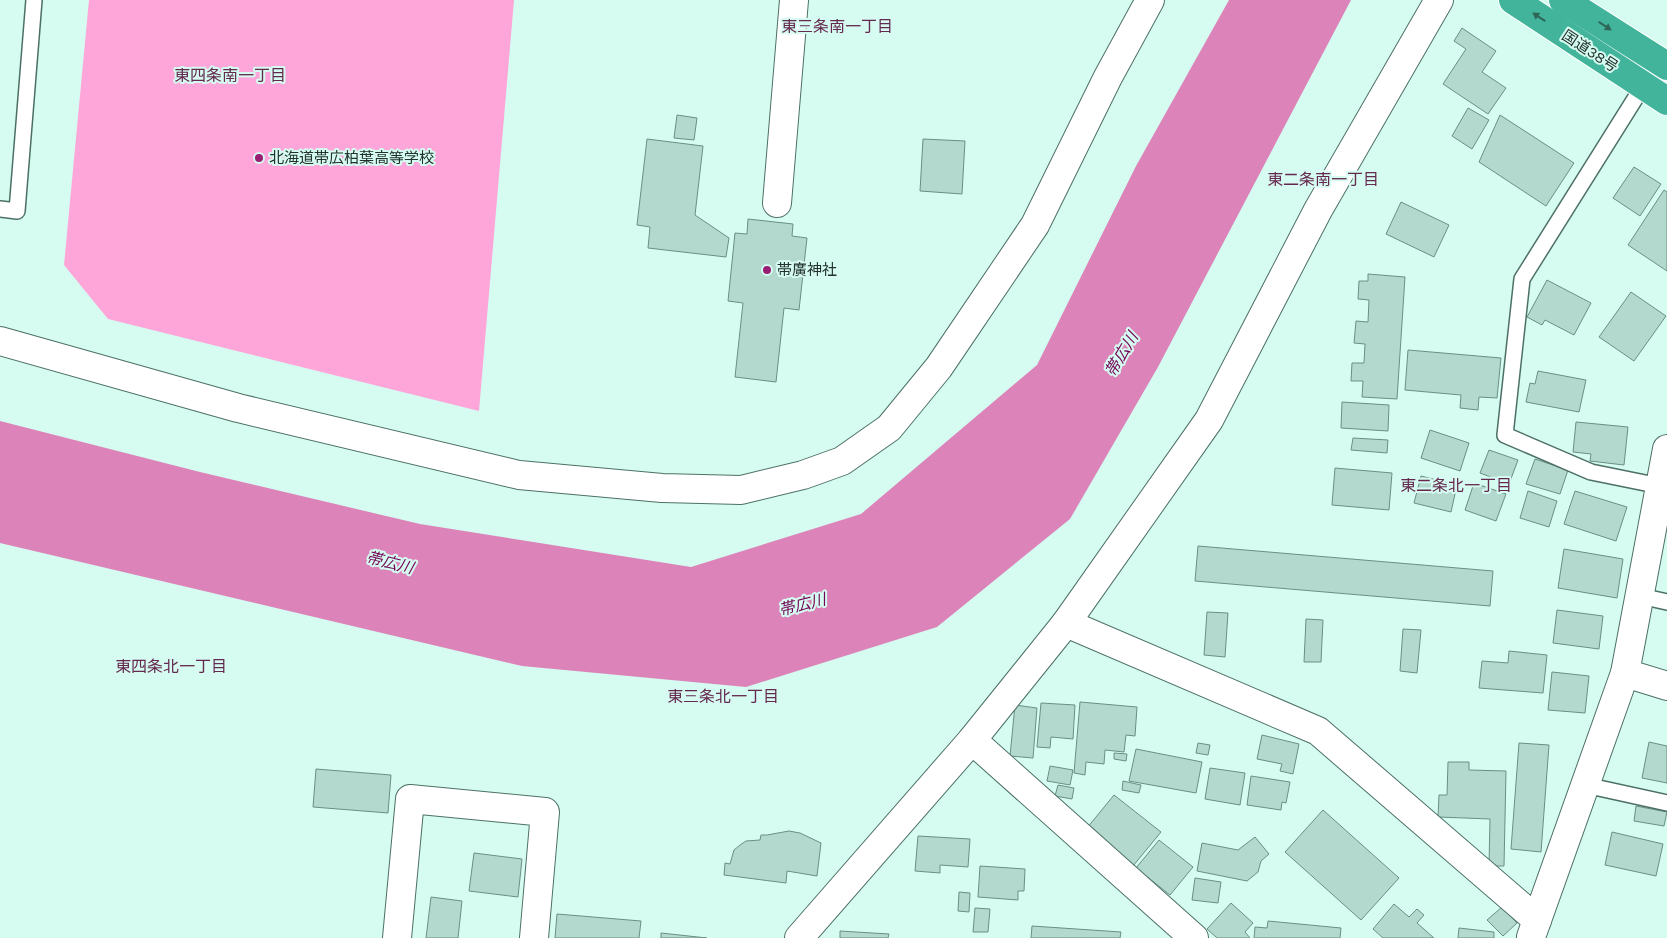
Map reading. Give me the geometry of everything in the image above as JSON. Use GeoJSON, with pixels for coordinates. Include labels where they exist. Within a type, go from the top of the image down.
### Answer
{"type":"FeatureCollection","features":[{"type":"Feature","properties":{"kind":"highway","name":"国道38号"},"geometry":{"type":"LineString","coordinates":[[1513,0],[1667,101]]}},
{"type":"Feature","properties":{"kind":"highway","name":"国道38号"},"geometry":{"type":"LineString","coordinates":[[1564,0],[1667,66]]}},
{"type":"Feature","properties":{"kind":"street"},"geometry":{"type":"LineString","coordinates":[[777,203],[794,0]]}},
{"type":"Feature","properties":{"kind":"street"},"geometry":{"type":"LineString","coordinates":[[0,341],[238,408],[520,475],[662,488],[741,490],[803,475],[842,461],[888,428],[939,367],[1035,225],[1108,77],[1150,0]]}},
{"type":"Feature","properties":{"kind":"street"},"geometry":{"type":"LineString","coordinates":[[799,938],[972,740],[1066,623],[1209,420],[1318,210],[1439,0]]}},
{"type":"Feature","properties":{"kind":"street"},"geometry":{"type":"LineString","coordinates":[[1066,623],[1318,731],[1534,929],[1625,673],[1662,492],[1667,449]]}},
{"type":"Feature","properties":{"kind":"street"},"geometry":{"type":"LineString","coordinates":[[1625,673],[1667,686]]}},
{"type":"Feature","properties":{"kind":"street"},"geometry":{"type":"LineString","coordinates":[[972,740],[1194,938]]}},
{"type":"Feature","properties":{"kind":"street"},"geometry":{"type":"LineString","coordinates":[[397,938],[410,799],[545,812],[534,938]]}},
{"type":"Feature","properties":{"kind":"lane"},"geometry":{"type":"LineString","coordinates":[[0,209],[17,211],[34,0]]}},
{"type":"Feature","properties":{"kind":"lane"},"geometry":{"type":"LineString","coordinates":[[1643,86],[1522,279],[1505,435],[1591,472],[1662,492]]}},
{"type":"Feature","properties":{"kind":"lane"},"geometry":{"type":"LineString","coordinates":[[1640,596],[1667,602]]}},
{"type":"Feature","properties":{"kind":"lane"},"geometry":{"type":"LineString","coordinates":[[1585,785],[1667,803]]}},
{"type":"Feature","properties":{"kind":"shaded area","name":"北海道帯広柏葉高等学校"},"geometry":{"type":"Polygon","coordinates":[[[89,0],[514,0],[479,411],[108,319],[64,265],[89,0]]]}},
{"type":"Feature","properties":{"kind":"water","name":"帯広川"},"geometry":{"type":"Polygon","coordinates":[[[1229,0],[1351,0],[1158,367],[1070,519],[937,627],[746,687],[522,666],[0,543],[0,421],[200,472],[420,524],[691,567],[861,514],[1037,365],[1136,166],[1229,0]]]}},
{"type":"Feature","properties":{"kind":"building"},"geometry":{"type":"Polygon","coordinates":[[[1462,28],[1496,51],[1482,72],[1506,88],[1488,114],[1443,84],[1466,49],[1454,41],[1462,28]]]}},
{"type":"Feature","properties":{"kind":"building"},"geometry":{"type":"Polygon","coordinates":[[[1468,108],[1489,120],[1472,149],[1452,136],[1468,108]]]}},
{"type":"Feature","properties":{"kind":"building"},"geometry":{"type":"Polygon","coordinates":[[[677,115],[697,118],[694,140],[674,138],[677,115]]]}},
{"type":"Feature","properties":{"kind":"building"},"geometry":{"type":"Polygon","coordinates":[[[1500,115],[1574,163],[1546,206],[1479,162],[1500,115]]]}},
{"type":"Feature","properties":{"kind":"building"},"geometry":{"type":"Polygon","coordinates":[[[647,139],[703,146],[695,215],[729,238],[726,257],[648,248],[650,227],[637,225],[647,139]]]}},
{"type":"Feature","properties":{"kind":"building"},"geometry":{"type":"Polygon","coordinates":[[[923,139],[965,141],[962,194],[920,191],[923,139]]]}},
{"type":"Feature","properties":{"kind":"building"},"geometry":{"type":"Polygon","coordinates":[[[1634,167],[1661,184],[1640,216],[1613,198],[1634,167]]]}},
{"type":"Feature","properties":{"kind":"building"},"geometry":{"type":"Polygon","coordinates":[[[1664,190],[1667,192],[1667,271],[1628,245],[1664,190]]]}},
{"type":"Feature","properties":{"kind":"building"},"geometry":{"type":"Polygon","coordinates":[[[1401,202],[1449,225],[1434,257],[1386,234],[1401,202]]]}},
{"type":"Feature","properties":{"kind":"building","name":"帯廣神社"},"geometry":{"type":"Polygon","coordinates":[[[748,219],[793,224],[792,236],[807,238],[799,310],[784,308],[776,382],[735,377],[743,303],[728,301],[735,233],[747,234],[748,219]]]}},
{"type":"Feature","properties":{"kind":"building"},"geometry":{"type":"Polygon","coordinates":[[[1368,274],[1405,277],[1397,399],[1362,397],[1363,381],[1351,381],[1352,363],[1364,363],[1365,344],[1354,343],[1356,321],[1368,322],[1369,300],[1358,299],[1359,281],[1368,281],[1368,274]]]}},
{"type":"Feature","properties":{"kind":"building"},"geometry":{"type":"Polygon","coordinates":[[[1547,280],[1591,303],[1574,335],[1545,320],[1542,325],[1527,317],[1547,280]]]}},
{"type":"Feature","properties":{"kind":"building"},"geometry":{"type":"Polygon","coordinates":[[[1631,292],[1666,316],[1634,361],[1599,337],[1631,292]]]}},
{"type":"Feature","properties":{"kind":"building"},"geometry":{"type":"Polygon","coordinates":[[[1408,350],[1501,358],[1497,398],[1479,397],[1478,410],[1460,408],[1461,395],[1405,390],[1408,350]]]}},
{"type":"Feature","properties":{"kind":"building"},"geometry":{"type":"Polygon","coordinates":[[[1538,371],[1586,380],[1579,412],[1526,402],[1530,383],[1535,384],[1538,371]]]}},
{"type":"Feature","properties":{"kind":"building"},"geometry":{"type":"Polygon","coordinates":[[[1342,402],[1389,405],[1388,431],[1341,428],[1342,402]]]}},
{"type":"Feature","properties":{"kind":"building"},"geometry":{"type":"Polygon","coordinates":[[[1576,422],[1628,427],[1624,465],[1590,461],[1591,454],[1573,452],[1576,422]]]}},
{"type":"Feature","properties":{"kind":"building"},"geometry":{"type":"Polygon","coordinates":[[[1430,430],[1469,443],[1460,471],[1421,458],[1430,430]]]}},
{"type":"Feature","properties":{"kind":"building"},"geometry":{"type":"Polygon","coordinates":[[[1353,438],[1388,440],[1387,453],[1351,450],[1353,438]]]}},
{"type":"Feature","properties":{"kind":"building"},"geometry":{"type":"Polygon","coordinates":[[[1489,450],[1518,460],[1509,484],[1480,473],[1489,450]]]}},
{"type":"Feature","properties":{"kind":"building"},"geometry":{"type":"Polygon","coordinates":[[[1535,459],[1568,470],[1560,494],[1526,484],[1535,459]]]}},
{"type":"Feature","properties":{"kind":"building"},"geometry":{"type":"Polygon","coordinates":[[[1335,468],[1392,473],[1389,510],[1332,505],[1335,468]]]}},
{"type":"Feature","properties":{"kind":"building"},"geometry":{"type":"Polygon","coordinates":[[[1421,476],[1457,485],[1451,512],[1414,503],[1421,476]]]}},
{"type":"Feature","properties":{"kind":"building"},"geometry":{"type":"Polygon","coordinates":[[[1474,483],[1506,494],[1496,521],[1465,510],[1474,483]]]}},
{"type":"Feature","properties":{"kind":"building"},"geometry":{"type":"Polygon","coordinates":[[[1528,491],[1557,501],[1549,527],[1520,518],[1528,491]]]}},
{"type":"Feature","properties":{"kind":"building"},"geometry":{"type":"Polygon","coordinates":[[[1575,491],[1627,507],[1616,541],[1564,524],[1575,491]]]}},
{"type":"Feature","properties":{"kind":"building"},"geometry":{"type":"Polygon","coordinates":[[[1198,546],[1493,571],[1490,606],[1195,581],[1198,546]]]}},
{"type":"Feature","properties":{"kind":"building"},"geometry":{"type":"Polygon","coordinates":[[[1564,549],[1623,559],[1617,598],[1558,588],[1564,549]]]}},
{"type":"Feature","properties":{"kind":"building"},"geometry":{"type":"Polygon","coordinates":[[[1557,610],[1603,616],[1599,649],[1553,643],[1557,610]]]}},
{"type":"Feature","properties":{"kind":"building"},"geometry":{"type":"Polygon","coordinates":[[[1207,612],[1228,613],[1225,657],[1204,655],[1207,612]]]}},
{"type":"Feature","properties":{"kind":"building"},"geometry":{"type":"Polygon","coordinates":[[[1306,619],[1323,620],[1321,662],[1304,662],[1306,619]]]}},
{"type":"Feature","properties":{"kind":"building"},"geometry":{"type":"Polygon","coordinates":[[[1403,629],[1421,630],[1417,673],[1400,671],[1403,629]]]}},
{"type":"Feature","properties":{"kind":"building"},"geometry":{"type":"Polygon","coordinates":[[[1509,651],[1547,655],[1543,693],[1479,688],[1482,661],[1508,663],[1509,651]]]}},
{"type":"Feature","properties":{"kind":"building"},"geometry":{"type":"Polygon","coordinates":[[[1552,672],[1589,676],[1585,713],[1548,710],[1552,672]]]}},
{"type":"Feature","properties":{"kind":"building"},"geometry":{"type":"Polygon","coordinates":[[[1080,702],[1137,707],[1135,736],[1126,735],[1124,752],[1105,750],[1104,764],[1086,762],[1085,775],[1074,773],[1080,702]]]}},
{"type":"Feature","properties":{"kind":"building"},"geometry":{"type":"Polygon","coordinates":[[[1041,703],[1075,705],[1073,739],[1051,737],[1050,748],[1037,747],[1041,703]]]}},
{"type":"Feature","properties":{"kind":"building"},"geometry":{"type":"Polygon","coordinates":[[[1015,705],[1037,708],[1033,758],[1010,756],[1015,705]]]}},
{"type":"Feature","properties":{"kind":"building"},"geometry":{"type":"Polygon","coordinates":[[[1262,735],[1299,744],[1293,774],[1280,771],[1282,764],[1257,759],[1262,735]]]}},
{"type":"Feature","properties":{"kind":"building"},"geometry":{"type":"Polygon","coordinates":[[[1649,742],[1667,746],[1667,783],[1642,778],[1649,742]]]}},
{"type":"Feature","properties":{"kind":"building"},"geometry":{"type":"Polygon","coordinates":[[[1198,743],[1210,745],[1208,755],[1196,753],[1198,743]]]}},
{"type":"Feature","properties":{"kind":"building"},"geometry":{"type":"Polygon","coordinates":[[[1519,743],[1549,745],[1541,852],[1511,849],[1519,743]]]}},
{"type":"Feature","properties":{"kind":"building"},"geometry":{"type":"Polygon","coordinates":[[[1136,749],[1202,762],[1196,793],[1129,781],[1136,749]]]}},
{"type":"Feature","properties":{"kind":"building"},"geometry":{"type":"Polygon","coordinates":[[[1114,753],[1127,754],[1126,761],[1114,759],[1114,753]]]}},
{"type":"Feature","properties":{"kind":"building"},"geometry":{"type":"Polygon","coordinates":[[[1448,762],[1469,762],[1469,770],[1506,771],[1504,866],[1489,866],[1490,819],[1438,817],[1439,795],[1447,795],[1448,762]]]}},
{"type":"Feature","properties":{"kind":"building"},"geometry":{"type":"Polygon","coordinates":[[[1050,766],[1073,770],[1070,785],[1047,781],[1050,766]]]}},
{"type":"Feature","properties":{"kind":"building"},"geometry":{"type":"Polygon","coordinates":[[[1210,768],[1245,773],[1240,805],[1205,799],[1210,768]]]}},
{"type":"Feature","properties":{"kind":"building"},"geometry":{"type":"Polygon","coordinates":[[[316,769],[391,775],[388,813],[313,807],[316,769]]]}},
{"type":"Feature","properties":{"kind":"building"},"geometry":{"type":"Polygon","coordinates":[[[1251,776],[1290,782],[1286,803],[1282,802],[1281,810],[1247,805],[1251,776]]]}},
{"type":"Feature","properties":{"kind":"building"},"geometry":{"type":"Polygon","coordinates":[[[1123,781],[1141,785],[1139,793],[1122,790],[1123,781]]]}},
{"type":"Feature","properties":{"kind":"building"},"geometry":{"type":"Polygon","coordinates":[[[1058,785],[1074,788],[1072,799],[1055,796],[1058,785]]]}},
{"type":"Feature","properties":{"kind":"building"},"geometry":{"type":"Polygon","coordinates":[[[1114,795],[1161,832],[1133,866],[1087,828],[1114,795]]]}},
{"type":"Feature","properties":{"kind":"building"},"geometry":{"type":"Polygon","coordinates":[[[1636,806],[1667,812],[1664,826],[1634,821],[1636,806]]]}},
{"type":"Feature","properties":{"kind":"building"},"geometry":{"type":"Polygon","coordinates":[[[1323,810],[1399,878],[1361,920],[1285,852],[1323,810]]]}},
{"type":"Feature","properties":{"kind":"building"},"geometry":{"type":"Polygon","coordinates":[[[789,831],[800,833],[821,843],[817,876],[787,871],[786,883],[724,875],[725,863],[730,864],[734,850],[740,845],[746,841],[760,840],[761,835],[789,831]]]}},
{"type":"Feature","properties":{"kind":"building"},"geometry":{"type":"Polygon","coordinates":[[[1612,832],[1663,844],[1656,876],[1605,865],[1612,832]]]}},
{"type":"Feature","properties":{"kind":"building"},"geometry":{"type":"Polygon","coordinates":[[[918,836],[970,839],[968,867],[940,865],[940,873],[915,871],[918,836]]]}},
{"type":"Feature","properties":{"kind":"building"},"geometry":{"type":"Polygon","coordinates":[[[1255,837],[1269,854],[1261,861],[1258,872],[1247,881],[1197,871],[1202,843],[1238,850],[1255,837]]]}},
{"type":"Feature","properties":{"kind":"building"},"geometry":{"type":"Polygon","coordinates":[[[1159,840],[1193,867],[1170,895],[1136,868],[1159,840]]]}},
{"type":"Feature","properties":{"kind":"building"},"geometry":{"type":"Polygon","coordinates":[[[474,853],[522,859],[518,897],[469,891],[474,853]]]}},
{"type":"Feature","properties":{"kind":"building"},"geometry":{"type":"Polygon","coordinates":[[[980,866],[1025,869],[1024,891],[1018,891],[1018,900],[978,897],[980,866]]]}},
{"type":"Feature","properties":{"kind":"building"},"geometry":{"type":"Polygon","coordinates":[[[1195,878],[1221,882],[1218,903],[1192,900],[1195,878]]]}},
{"type":"Feature","properties":{"kind":"building"},"geometry":{"type":"Polygon","coordinates":[[[959,892],[970,893],[969,912],[958,911],[959,892]]]}},
{"type":"Feature","properties":{"kind":"building"},"geometry":{"type":"Polygon","coordinates":[[[431,897],[462,901],[458,938],[426,938],[431,897]]]}},
{"type":"Feature","properties":{"kind":"building"},"geometry":{"type":"Polygon","coordinates":[[[1231,903],[1253,923],[1245,932],[1250,938],[1217,938],[1207,929],[1231,903]]]}},
{"type":"Feature","properties":{"kind":"building"},"geometry":{"type":"Polygon","coordinates":[[[1394,904],[1409,917],[1417,909],[1424,915],[1417,923],[1434,938],[1383,938],[1373,929],[1394,904]]]}},
{"type":"Feature","properties":{"kind":"building"},"geometry":{"type":"Polygon","coordinates":[[[1502,907],[1517,923],[1503,936],[1487,920],[1502,907]]]}},
{"type":"Feature","properties":{"kind":"building"},"geometry":{"type":"Polygon","coordinates":[[[975,908],[990,909],[988,932],[973,932],[975,908]]]}},
{"type":"Feature","properties":{"kind":"building"},"geometry":{"type":"Polygon","coordinates":[[[557,914],[641,921],[639,938],[555,938],[557,914]]]}},
{"type":"Feature","properties":{"kind":"building"},"geometry":{"type":"Polygon","coordinates":[[[1268,921],[1341,928],[1340,938],[1254,938],[1255,927],[1267,928],[1268,921]]]}},
{"type":"Feature","properties":{"kind":"building"},"geometry":{"type":"Polygon","coordinates":[[[1032,926],[1121,932],[1120,938],[1031,938],[1032,926]]]}},
{"type":"Feature","properties":{"kind":"building"},"geometry":{"type":"Polygon","coordinates":[[[1459,928],[1494,932],[1494,938],[1458,938],[1459,928]]]}},
{"type":"Feature","properties":{"kind":"building"},"geometry":{"type":"Polygon","coordinates":[[[840,931],[889,934],[888,938],[840,938],[840,931]]]}},
{"type":"Feature","properties":{"kind":"building"},"geometry":{"type":"Polygon","coordinates":[[[661,933],[707,938],[661,938],[661,933]]]}},
{"type":"Feature","properties":{"kind":"place","name":"北海道帯広柏葉高等学校"},"geometry":{"type":"Point","coordinates":[259,158]}},
{"type":"Feature","properties":{"kind":"place","name":"帯廣神社"},"geometry":{"type":"Point","coordinates":[767,270]}},
{"type":"Feature","properties":{"kind":"district","name":"東三条南一丁目"},"geometry":{"type":"Point","coordinates":[837,26]}},
{"type":"Feature","properties":{"kind":"district","name":"東四条南一丁目"},"geometry":{"type":"Point","coordinates":[230,75]}},
{"type":"Feature","properties":{"kind":"district","name":"東二条南一丁目"},"geometry":{"type":"Point","coordinates":[1323,179]}},
{"type":"Feature","properties":{"kind":"district","name":"東二条北一丁目"},"geometry":{"type":"Point","coordinates":[1456,485]}},
{"type":"Feature","properties":{"kind":"district","name":"東四条北一丁目"},"geometry":{"type":"Point","coordinates":[171,666]}},
{"type":"Feature","properties":{"kind":"district","name":"東三条北一丁目"},"geometry":{"type":"Point","coordinates":[723,696]}}]}
